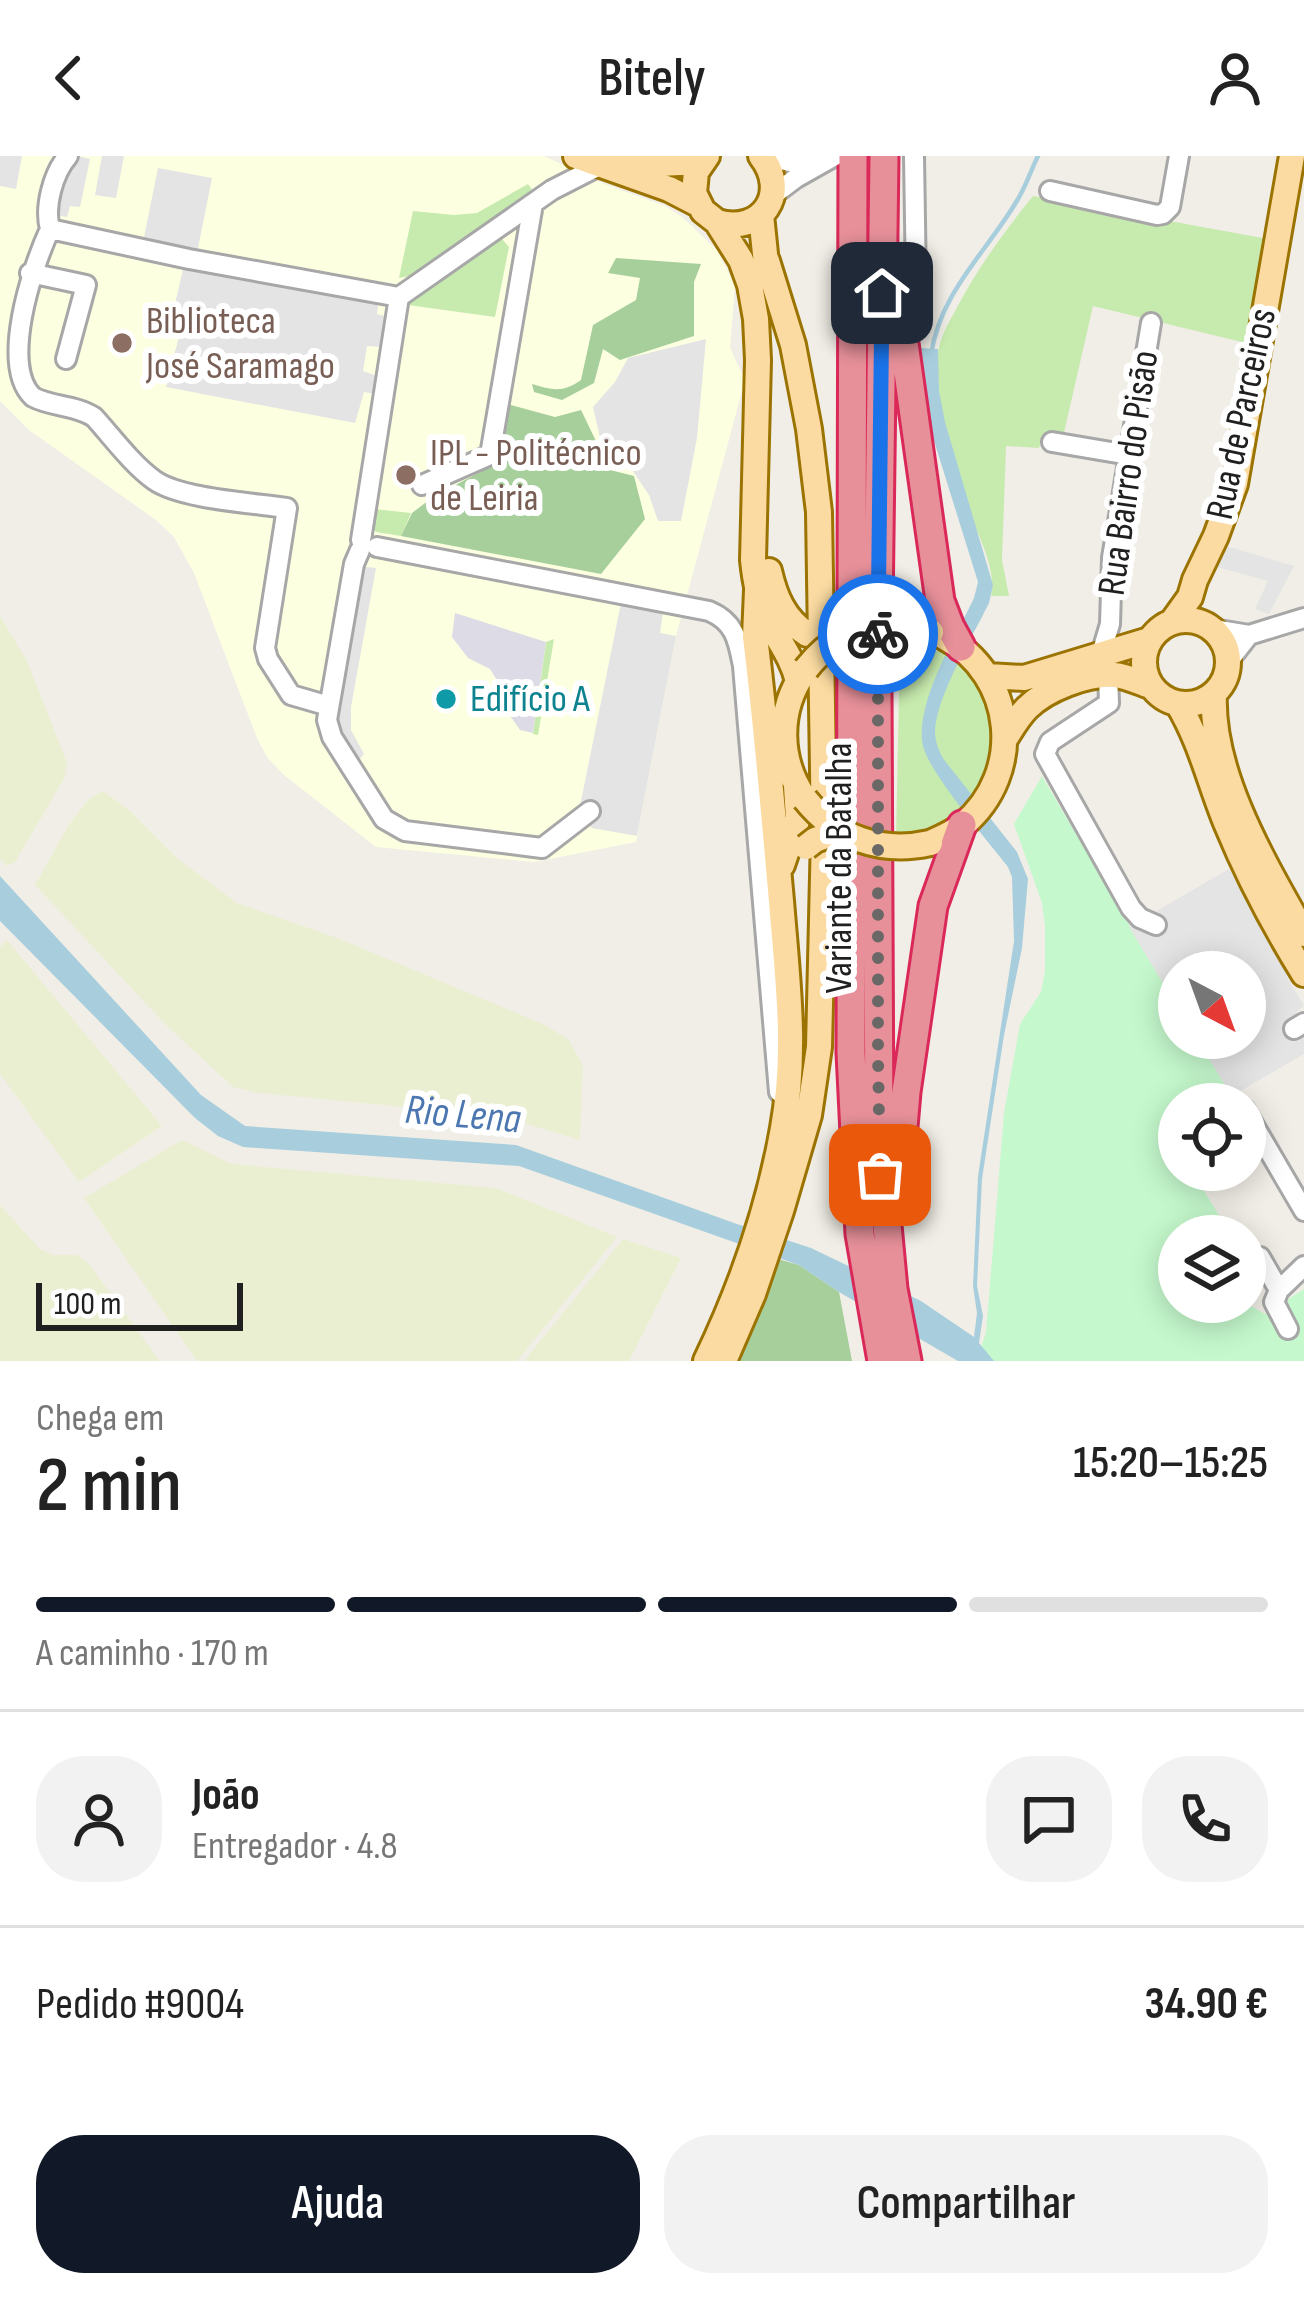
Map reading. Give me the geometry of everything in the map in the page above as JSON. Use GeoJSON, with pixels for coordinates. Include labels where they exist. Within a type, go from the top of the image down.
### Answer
{"type":"FeatureCollection","features":[{"type":"Feature","properties":{"kind":"highway","name":"Variante da Batalha"},"geometry":{"type":"LineString","coordinates":[[853,156],[850,1053],[857,1194],[882,1361]]}},
{"type":"Feature","properties":{"kind":"highway","name":"Variante da Batalha"},"geometry":{"type":"LineString","coordinates":[[884,156],[877,688],[880,1175],[893,1289],[908,1361]]}},
{"type":"Feature","properties":{"kind":"highway"},"geometry":{"type":"LineString","coordinates":[[884,229],[895,275],[940,601],[962,646]]}},
{"type":"Feature","properties":{"kind":"highway"},"geometry":{"type":"LineString","coordinates":[[886,1219],[901,1150],[933,906],[962,825]]}},
{"type":"Feature","properties":{"kind":"highway"},"geometry":{"type":"LineString","coordinates":[[869,1361],[871,1308]]}},
{"type":"Feature","properties":{"kind":"main road"},"geometry":{"type":"LineString","coordinates":[[761,156],[772,174],[766,206],[772,355],[767,553],[778,599],[789,619],[819,638],[887,626],[914,627],[962,646],[988,676],[1000,704],[1005,739],[1002,762],[995,782],[962,825],[930,843],[902,847],[858,840],[829,824],[800,792],[789,770],[784,733],[788,704],[819,638]]}},
{"type":"Feature","properties":{"kind":"main road","name":"Rua de Parceiros"},"geometry":{"type":"LineString","coordinates":[[1172,622],[1190,597],[1234,484],[1292,156]]}},
{"type":"Feature","properties":{"kind":"main road"},"geometry":{"type":"LineString","coordinates":[[590,158],[658,164],[704,159],[694,182],[698,204]]}},
{"type":"Feature","properties":{"kind":"main road"},"geometry":{"type":"LineString","coordinates":[[590,158],[670,189],[698,204],[717,222],[747,274],[756,320],[755,638],[791,1015],[790,1071],[772,1209],[724,1361]]}},
{"type":"Feature","properties":{"kind":"main road"},"geometry":{"type":"LineString","coordinates":[[717,222],[740,225],[766,206]]}},
{"type":"Feature","properties":{"kind":"main road"},"geometry":{"type":"LineString","coordinates":[[767,261],[784,309],[813,457],[820,538],[824,834],[820,1047],[812,1103],[791,1177],[772,1209]]}},
{"type":"Feature","properties":{"kind":"main road"},"geometry":{"type":"LineString","coordinates":[[757,590],[768,620],[802,675]]}},
{"type":"Feature","properties":{"kind":"main road"},"geometry":{"type":"LineString","coordinates":[[988,676],[1024,678],[1104,664],[1178,704],[1201,702],[1226,677],[1228,662],[1222,640],[1190,597]]}},
{"type":"Feature","properties":{"kind":"main road"},"geometry":{"type":"LineString","coordinates":[[1005,739],[1033,702],[1076,682],[1172,622],[1208,626]]}},
{"type":"Feature","properties":{"kind":"main road"},"geometry":{"type":"LineString","coordinates":[[1140,642],[1150,686]]}},
{"type":"Feature","properties":{"kind":"main road"},"geometry":{"type":"LineString","coordinates":[[1214,694],[1217,743],[1244,818],[1304,934]]}},
{"type":"Feature","properties":{"kind":"main road"},"geometry":{"type":"LineString","coordinates":[[1178,704],[1197,739],[1244,862],[1304,974]]}},
{"type":"Feature","properties":{"kind":"main road"},"geometry":{"type":"LineString","coordinates":[[779,884],[798,818],[800,792]]}},
{"type":"Feature","properties":{"kind":"main road"},"geometry":{"type":"LineString","coordinates":[[791,1177],[802,1045],[794,875],[806,847],[839,831]]}},
{"type":"Feature","properties":{"kind":"main road"},"geometry":{"type":"LineString","coordinates":[[706,1361],[745,1292]]}},
{"type":"Feature","properties":{"kind":"street"},"geometry":{"type":"LineString","coordinates":[[68,156],[55,177],[47,218],[50,229],[6,336],[10,372],[22,390],[37,399],[94,417],[162,485],[287,508],[265,648],[291,695],[329,706]]}},
{"type":"Feature","properties":{"kind":"street"},"geometry":{"type":"LineString","coordinates":[[761,156],[793,170]]}},
{"type":"Feature","properties":{"kind":"street"},"geometry":{"type":"LineString","coordinates":[[914,156],[916,285]]}},
{"type":"Feature","properties":{"kind":"street"},"geometry":{"type":"LineString","coordinates":[[1050,191],[1163,214],[1170,207],[1178,156]]}},
{"type":"Feature","properties":{"kind":"street"},"geometry":{"type":"LineString","coordinates":[[50,229],[399,297],[533,204],[590,158]]}},
{"type":"Feature","properties":{"kind":"street"},"geometry":{"type":"LineString","coordinates":[[552,190],[570,169],[590,158]]}},
{"type":"Feature","properties":{"kind":"street"},"geometry":{"type":"LineString","coordinates":[[766,206],[793,170],[828,159]]}},
{"type":"Feature","properties":{"kind":"street"},"geometry":{"type":"LineString","coordinates":[[422,485],[490,455],[533,204]]}},
{"type":"Feature","properties":{"kind":"street"},"geometry":{"type":"LineString","coordinates":[[190,282],[196,260]]}},
{"type":"Feature","properties":{"kind":"street"},"geometry":{"type":"LineString","coordinates":[[29,273],[86,285],[66,358]]}},
{"type":"Feature","properties":{"kind":"street"},"geometry":{"type":"LineString","coordinates":[[399,297],[366,546],[354,564],[328,728],[385,819],[405,831],[542,848],[590,811]]}},
{"type":"Feature","properties":{"kind":"street","name":"Rua Bairro do Pisão"},"geometry":{"type":"LineString","coordinates":[[1150,323],[1112,558],[1104,664],[1109,703],[1050,742],[1045,754],[1130,908],[1156,925]]}},
{"type":"Feature","properties":{"kind":"street"},"geometry":{"type":"LineString","coordinates":[[361,404],[383,409]]}},
{"type":"Feature","properties":{"kind":"street"},"geometry":{"type":"LineString","coordinates":[[1052,442],[1129,455]]}},
{"type":"Feature","properties":{"kind":"street"},"geometry":{"type":"LineString","coordinates":[[366,546],[709,611],[723,616],[732,627],[743,666],[784,1127]]}},
{"type":"Feature","properties":{"kind":"street"},"geometry":{"type":"LineString","coordinates":[[1208,626],[1249,635],[1304,618]]}},
{"type":"Feature","properties":{"kind":"street","name":"Rua Bairro do Pisão"},"geometry":{"type":"LineString","coordinates":[[1109,624],[1140,642]]}},
{"type":"Feature","properties":{"kind":"street"},"geometry":{"type":"LineString","coordinates":[[1228,662],[1249,635]]}},
{"type":"Feature","properties":{"kind":"street"},"geometry":{"type":"LineString","coordinates":[[1266,1146],[1304,1210]]}},
{"type":"Feature","properties":{"kind":"street"},"geometry":{"type":"LineString","coordinates":[[1288,1329],[1274,1302],[1279,1290],[1304,1266]]}},
{"type":"Feature","properties":{"kind":"street"},"geometry":{"type":"LineString","coordinates":[[1266,1267],[1279,1290]]}},
{"type":"Feature","properties":{"kind":"shaded area","name":"IPL - Politécnico de Leiria"},"geometry":{"type":"Polygon","coordinates":[[[0,156],[544,156],[665,206],[717,250],[735,286],[730,348],[745,380],[676,636],[636,842],[534,862],[376,847],[267,757],[194,573],[174,537],[29,430],[0,401],[0,156]]]}},
{"type":"Feature","properties":{"kind":"shaded area"},"geometry":{"type":"Polygon","coordinates":[[[0,156],[22,156],[16,189],[0,186],[0,156]]]}},
{"type":"Feature","properties":{"kind":"shaded area"},"geometry":{"type":"Polygon","coordinates":[[[78,156],[90,159],[80,207],[70,206],[67,217],[55,215],[65,164],[75,165],[78,156]]]}},
{"type":"Feature","properties":{"kind":"shaded area"},"geometry":{"type":"Polygon","coordinates":[[[102,156],[124,156],[116,198],[95,195],[102,156]]]}},
{"type":"Feature","properties":{"kind":"shaded area"},"geometry":{"type":"Polygon","coordinates":[[[158,168],[212,178],[197,253],[143,242],[158,168]]]}},
{"type":"Feature","properties":{"kind":"shaded area"},"geometry":{"type":"Polygon","coordinates":[[[185,261],[379,299],[377,314],[389,317],[383,347],[367,346],[363,371],[377,376],[375,394],[364,392],[355,423],[166,387],[185,313],[174,308],[185,261]]]}},
{"type":"Feature","properties":{"kind":"shaded area"},"geometry":{"type":"Polygon","coordinates":[[[706,339],[697,438],[681,521],[658,521],[649,495],[628,464],[603,451],[593,407],[628,358],[706,339]]]}},
{"type":"Feature","properties":{"kind":"shaded area"},"geometry":{"type":"Polygon","coordinates":[[[1226,546],[1294,566],[1269,614],[1255,609],[1268,581],[1217,567],[1226,546]]]}},
{"type":"Feature","properties":{"kind":"shaded area"},"geometry":{"type":"Polygon","coordinates":[[[357,566],[376,568],[351,707],[351,730],[364,754],[358,761],[332,724],[357,566]]]}},
{"type":"Feature","properties":{"kind":"shaded area"},"geometry":{"type":"Polygon","coordinates":[[[621,603],[663,612],[660,633],[676,636],[637,836],[592,828],[578,816],[621,603]]]}},
{"type":"Feature","properties":{"kind":"shaded area"},"geometry":{"type":"Polygon","coordinates":[[[455,613],[546,642],[533,733],[520,730],[502,704],[503,690],[490,669],[468,658],[452,637],[455,613]]]}},
{"type":"Feature","properties":{"kind":"shaded area"},"geometry":{"type":"Polygon","coordinates":[[[0,616],[27,661],[67,763],[65,777],[15,862],[7,866],[0,859],[0,616]]]}},
{"type":"Feature","properties":{"kind":"shaded area"},"geometry":{"type":"Polygon","coordinates":[[[103,791],[178,859],[237,903],[340,939],[545,1025],[569,1040],[583,1066],[580,1140],[501,1116],[233,1087],[165,1024],[35,885],[68,826],[89,799],[103,791]]]}},
{"type":"Feature","properties":{"kind":"shaded area"},"geometry":{"type":"Polygon","coordinates":[[[1229,869],[1304,1006],[1295,1013],[1304,1028],[1304,1054],[1254,1083],[1224,1083],[1209,1059],[1266,1059],[1266,951],[1158,951],[1158,975],[1129,927],[1229,869]]]}},
{"type":"Feature","properties":{"kind":"shaded area"},"geometry":{"type":"Polygon","coordinates":[[[7,940],[162,1126],[79,1182],[0,1074],[0,947],[7,940]]]}},
{"type":"Feature","properties":{"kind":"shaded area"},"geometry":{"type":"Polygon","coordinates":[[[182,1140],[232,1164],[496,1188],[617,1237],[517,1361],[197,1361],[84,1198],[182,1140]]]}},
{"type":"Feature","properties":{"kind":"shaded area"},"geometry":{"type":"Polygon","coordinates":[[[0,1205],[40,1249],[53,1255],[77,1255],[89,1264],[160,1361],[0,1361],[0,1205]]]}},
{"type":"Feature","properties":{"kind":"shaded area"},"geometry":{"type":"Polygon","coordinates":[[[623,1239],[681,1258],[629,1361],[524,1361],[623,1239]]]}},
{"type":"Feature","properties":{"kind":"green space"},"geometry":{"type":"Polygon","coordinates":[[[528,184],[533,191],[415,275],[399,278],[413,211],[477,213],[528,184]]]}},
{"type":"Feature","properties":{"kind":"green space"},"geometry":{"type":"Polygon","coordinates":[[[1033,196],[1268,239],[1250,344],[1093,306],[1063,437],[1043,435],[1039,448],[1006,446],[1002,560],[1009,596],[991,596],[989,563],[942,413],[938,354],[944,332],[972,281],[1033,196]]]}},
{"type":"Feature","properties":{"kind":"green space"},"geometry":{"type":"Polygon","coordinates":[[[502,239],[509,247],[495,317],[408,305],[409,299],[502,239]]]}},
{"type":"Feature","properties":{"kind":"green space"},"geometry":{"type":"Polygon","coordinates":[[[616,258],[701,264],[694,282],[694,336],[620,360],[603,349],[594,383],[562,400],[534,392],[532,384],[557,389],[581,380],[593,325],[636,300],[640,278],[608,273],[616,258]]]}},
{"type":"Feature","properties":{"kind":"green space"},"geometry":{"type":"Polygon","coordinates":[[[507,404],[555,417],[581,410],[610,470],[634,476],[645,519],[601,574],[401,536],[412,513],[493,465],[507,404]]]}},
{"type":"Feature","properties":{"kind":"green space"},"geometry":{"type":"Polygon","coordinates":[[[374,509],[411,513],[401,536],[376,532],[371,525],[374,509]]]}},
{"type":"Feature","properties":{"kind":"green space"},"geometry":{"type":"Polygon","coordinates":[[[554,639],[538,735],[533,734],[546,642],[554,639]]]}},
{"type":"Feature","properties":{"kind":"green space"},"geometry":{"type":"Polygon","coordinates":[[[900,646],[941,652],[968,672],[983,694],[991,746],[973,795],[955,815],[928,832],[896,838],[900,646]]]}},
{"type":"Feature","properties":{"kind":"green space"},"geometry":{"type":"Polygon","coordinates":[[[1042,776],[1158,974],[1158,1059],[1209,1059],[1224,1083],[1158,1083],[1158,1191],[1204,1191],[1219,1215],[1158,1215],[1158,1323],[1266,1323],[1266,1313],[1304,1289],[1304,1361],[976,1361],[986,1333],[1004,1113],[1020,1024],[1041,992],[1045,972],[1042,903],[1014,824],[1042,776]]]}},
{"type":"Feature","properties":{"kind":"green space"},"geometry":{"type":"Polygon","coordinates":[[[778,1259],[799,1265],[839,1292],[852,1361],[736,1361],[778,1259]]]}},
{"type":"Feature","properties":{"kind":"water"},"geometry":{"type":"Polygon","coordinates":[[[921,348],[938,349],[945,422],[993,585],[941,703],[936,741],[945,761],[1017,852],[1028,879],[1022,948],[982,1179],[979,1343],[994,1361],[958,1361],[799,1265],[519,1166],[243,1147],[218,1136],[0,921],[0,876],[201,1095],[245,1126],[516,1145],[811,1248],[921,1301],[974,1337],[978,1176],[1014,941],[1012,877],[948,790],[923,746],[930,691],[978,582],[931,431],[921,348]]]}},
{"type":"Feature","properties":{"kind":"waterway"},"geometry":{"type":"LineString","coordinates":[[931,355],[954,292],[1018,199],[1038,156]]}},
{"type":"Feature","properties":{"kind":"way so far"},"geometry":{"type":"LineString","coordinates":[[878,634],[880,1175]]}},
{"type":"Feature","properties":{"kind":"place","name":"Biblioteca José Saramago"},"geometry":{"type":"Point","coordinates":[122,343]}},
{"type":"Feature","properties":{"kind":"place","name":"IPL - Politécnico de Leiria"},"geometry":{"type":"Point","coordinates":[406,475]}},
{"type":"Feature","properties":{"kind":"place","name":"Edifício A"},"geometry":{"type":"Point","coordinates":[446,699]}},
{"type":"Feature","properties":{"kind":"route"},"geometry":{"type":"LineString","coordinates":[[878,634],[882,293]]}},
{"type":"Feature","properties":{"kind":"water label","name":"Rio Lena"},"geometry":{"type":"Point","coordinates":[463,1115]}}]}
